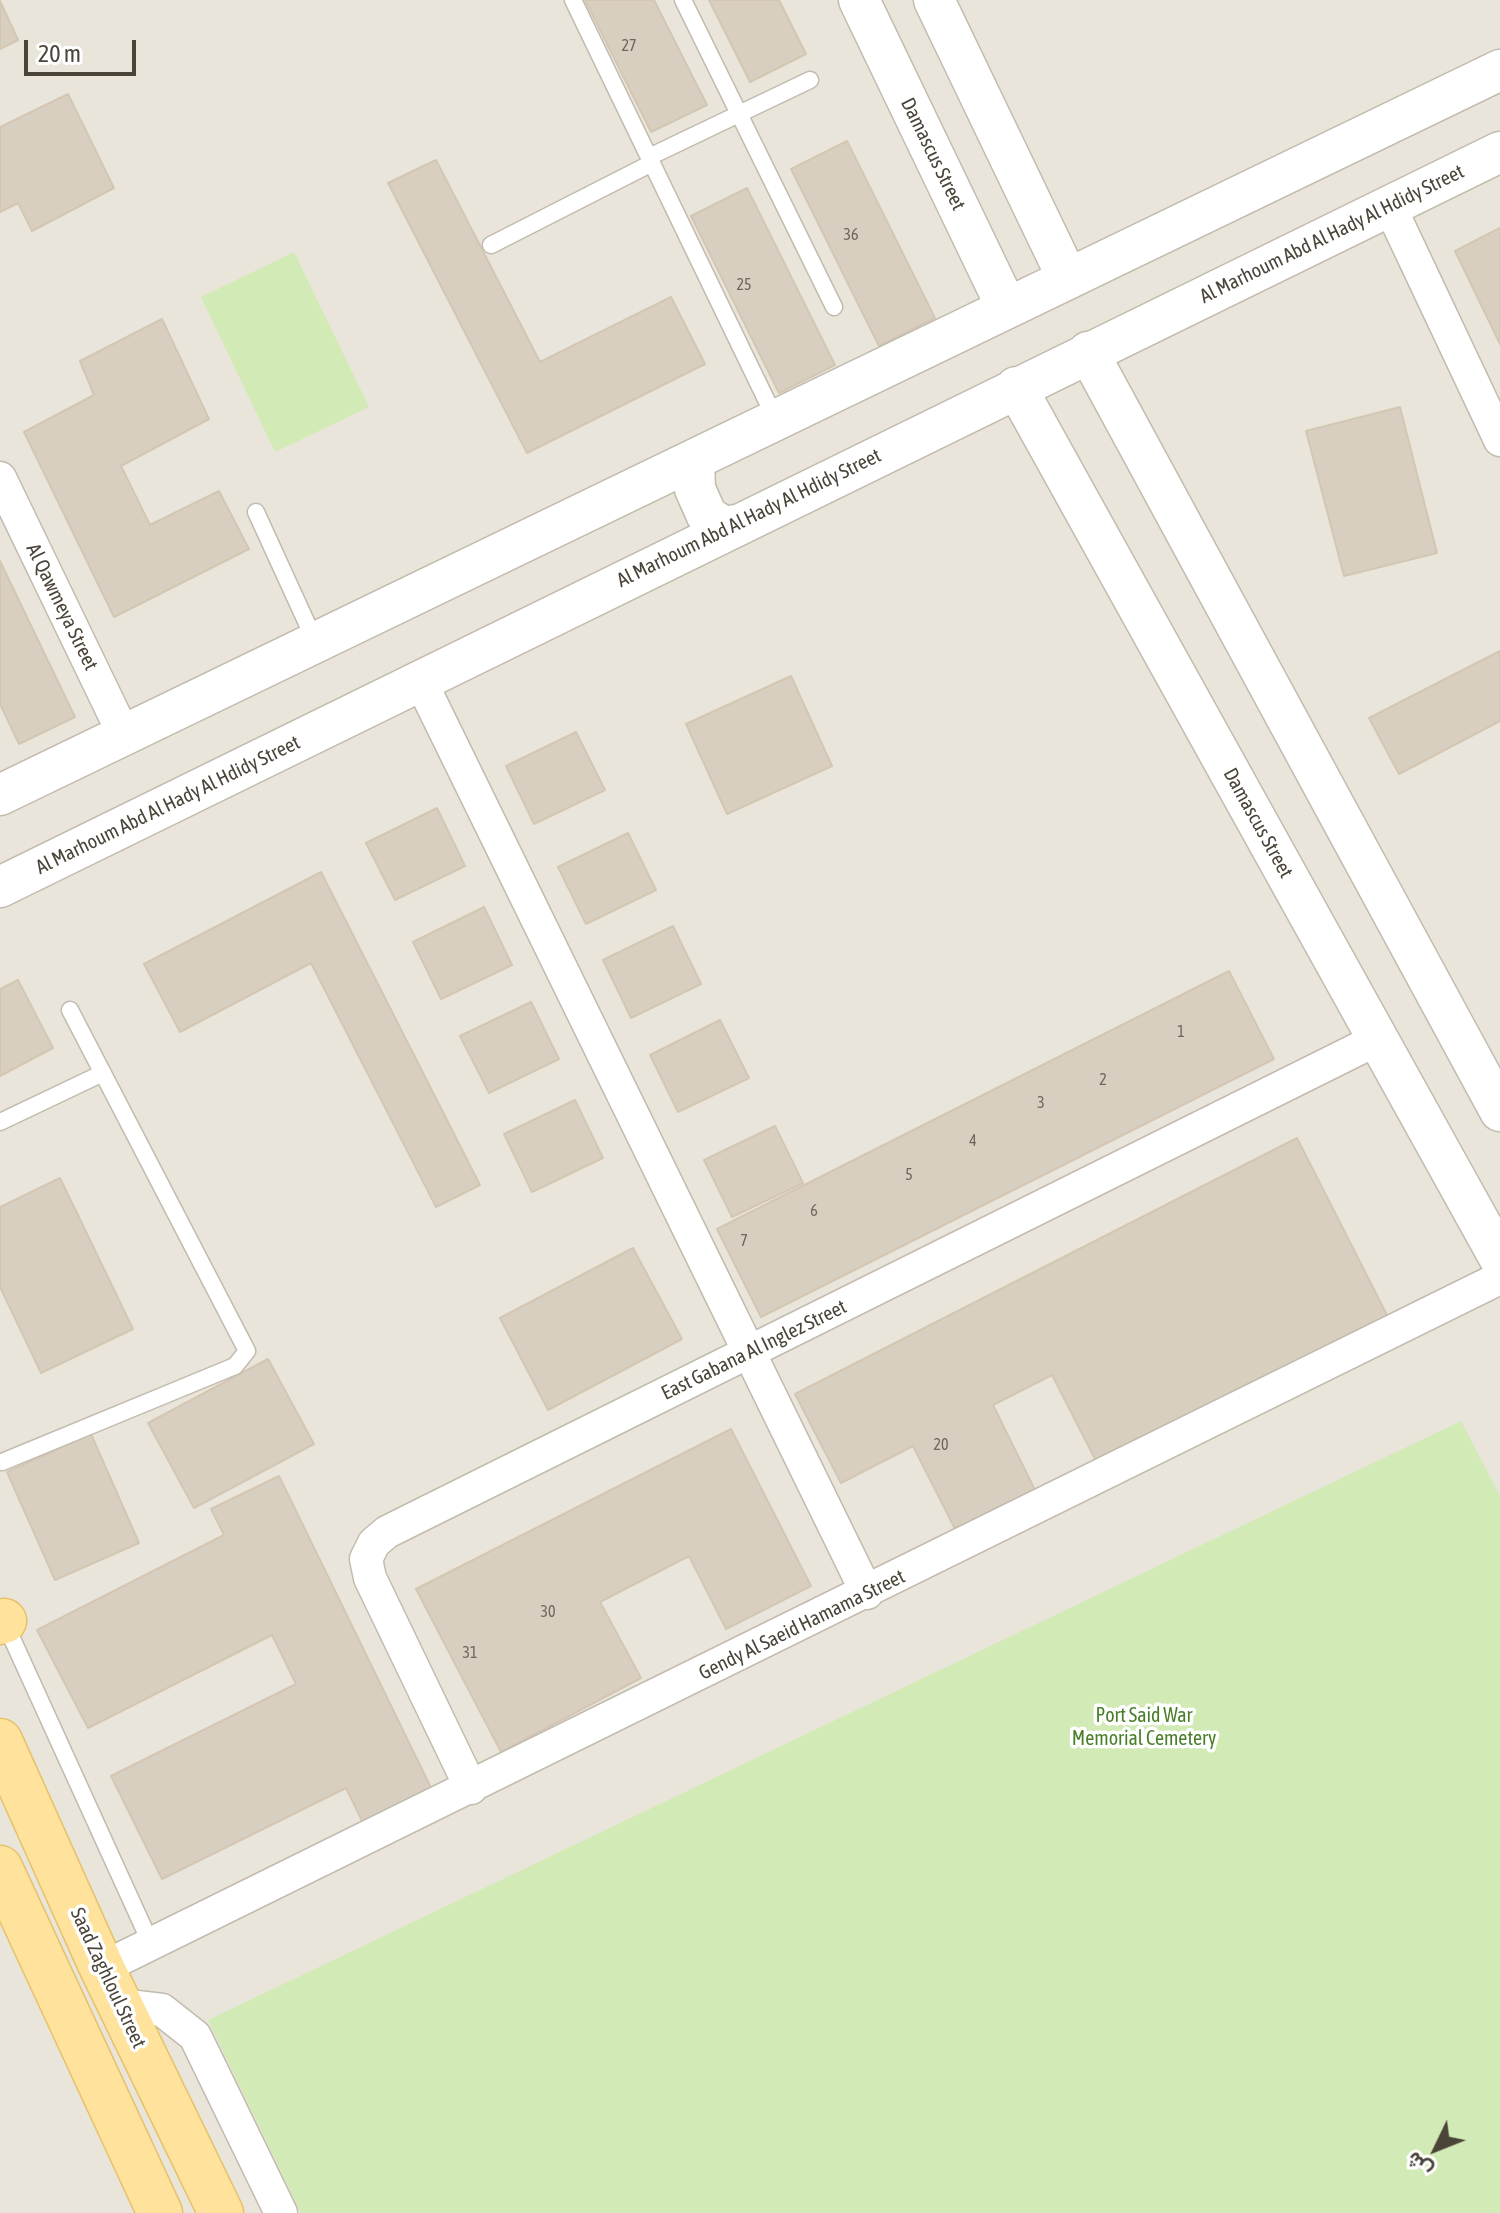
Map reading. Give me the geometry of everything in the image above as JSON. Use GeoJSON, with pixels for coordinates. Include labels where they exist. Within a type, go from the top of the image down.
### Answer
{"type":"FeatureCollection","features":[{"type":"Feature","properties":{"kind":"main road","name":"Saad Zaghloul Street"},"geometry":{"type":"LineString","coordinates":[[0,1741],[111,1986],[221,2213]]}},
{"type":"Feature","properties":{"kind":"main road"},"geometry":{"type":"LineString","coordinates":[[0,1868],[160,2213]]}},
{"type":"Feature","properties":{"kind":"street","name":"Damascus Street"},"geometry":{"type":"LineString","coordinates":[[859,0],[1007,308]]}},
{"type":"Feature","properties":{"kind":"street"},"geometry":{"type":"LineString","coordinates":[[934,0],[1068,279]]}},
{"type":"Feature","properties":{"kind":"street"},"geometry":{"type":"LineString","coordinates":[[0,795],[1500,70]]}},
{"type":"Feature","properties":{"kind":"street","name":"Al Marhoum Abd Al Hady Al Hdidy Street"},"geometry":{"type":"LineString","coordinates":[[0,887],[1500,152]]}},
{"type":"Feature","properties":{"kind":"street"},"geometry":{"type":"LineString","coordinates":[[1390,207],[1500,440]]}},
{"type":"Feature","properties":{"kind":"street"},"geometry":{"type":"LineString","coordinates":[[1088,352],[1481,1061],[1500,1111]]}},
{"type":"Feature","properties":{"kind":"street","name":"Damascus Street"},"geometry":{"type":"LineString","coordinates":[[1016,387],[1500,1259]]}},
{"type":"Feature","properties":{"kind":"street"},"geometry":{"type":"LineString","coordinates":[[694,460],[695,489],[707,516],[724,527],[736,525]]}},
{"type":"Feature","properties":{"kind":"street","name":"Al Qawmeya Street"},"geometry":{"type":"LineString","coordinates":[[0,478],[124,735]]}},
{"type":"Feature","properties":{"kind":"street"},"geometry":{"type":"LineString","coordinates":[[420,680],[867,1593]]}},
{"type":"Feature","properties":{"kind":"street","name":"East Gabana Al Inglez Street"},"geometry":{"type":"LineString","coordinates":[[471,1788],[370,1578],[366,1559],[374,1543],[387,1532],[1378,1039]]}},
{"type":"Feature","properties":{"kind":"street","name":"Gendy Al Saeid Hamama Street"},"geometry":{"type":"LineString","coordinates":[[111,1986],[151,1944],[1500,1278]]}},
{"type":"Feature","properties":{"kind":"street"},"geometry":{"type":"LineString","coordinates":[[111,1986],[162,2010],[195,2036],[281,2213]]}},
{"type":"Feature","properties":{"kind":"lane"},"geometry":{"type":"LineString","coordinates":[[573,0],[776,420]]}},
{"type":"Feature","properties":{"kind":"lane"},"geometry":{"type":"LineString","coordinates":[[683,0],[834,307]]}},
{"type":"Feature","properties":{"kind":"lane"},"geometry":{"type":"LineString","coordinates":[[491,245],[650,160],[810,80]]}},
{"type":"Feature","properties":{"kind":"lane"},"geometry":{"type":"LineString","coordinates":[[256,512],[316,643]]}},
{"type":"Feature","properties":{"kind":"lane"},"geometry":{"type":"LineString","coordinates":[[2,1462],[235,1366],[247,1351],[70,1010]]}},
{"type":"Feature","properties":{"kind":"lane"},"geometry":{"type":"LineString","coordinates":[[0,1122],[103,1073]]}},
{"type":"Feature","properties":{"kind":"lane"},"geometry":{"type":"LineString","coordinates":[[1,1618],[151,1944]]}},
{"type":"Feature","properties":{"kind":"shaded area"},"geometry":{"type":"Polygon","coordinates":[[[0,0],[1500,0],[1500,2213],[0,2213],[0,0]]]}},
{"type":"Feature","properties":{"kind":"green space"},"geometry":{"type":"Polygon","coordinates":[[[294,252],[369,407],[275,452],[201,297],[294,252]]]}},
{"type":"Feature","properties":{"kind":"green space","name":"Port Said War Memorial Cemetery"},"geometry":{"type":"Polygon","coordinates":[[[1461,1421],[1500,1496],[1500,2213],[301,2213],[208,2020],[1461,1421]]]}},
{"type":"Feature","properties":{"kind":"building"},"geometry":{"type":"Polygon","coordinates":[[[585,0],[654,0],[707,105],[651,132],[585,0]]]}},
{"type":"Feature","properties":{"kind":"building"},"geometry":{"type":"Polygon","coordinates":[[[709,0],[779,0],[806,54],[750,82],[709,0]]]}},
{"type":"Feature","properties":{"kind":"building"},"geometry":{"type":"Polygon","coordinates":[[[0,1],[18,40],[0,49],[0,1]]]}},
{"type":"Feature","properties":{"kind":"building"},"geometry":{"type":"Polygon","coordinates":[[[68,94],[114,188],[32,231],[18,203],[0,212],[0,127],[68,94]]]}},
{"type":"Feature","properties":{"kind":"building"},"geometry":{"type":"Polygon","coordinates":[[[847,141],[935,318],[879,346],[791,169],[847,141]]]}},
{"type":"Feature","properties":{"kind":"building"},"geometry":{"type":"Polygon","coordinates":[[[436,160],[540,362],[671,297],[705,364],[527,453],[388,183],[436,160]]]}},
{"type":"Feature","properties":{"kind":"building"},"geometry":{"type":"Polygon","coordinates":[[[747,188],[835,365],[779,393],[691,216],[747,188]]]}},
{"type":"Feature","properties":{"kind":"building"},"geometry":{"type":"Polygon","coordinates":[[[1500,228],[1500,344],[1455,251],[1500,228]]]}},
{"type":"Feature","properties":{"kind":"building"},"geometry":{"type":"Polygon","coordinates":[[[162,319],[209,419],[121,466],[150,525],[219,491],[249,549],[114,617],[24,432],[94,395],[80,361],[162,319]]]}},
{"type":"Feature","properties":{"kind":"building"},"geometry":{"type":"Polygon","coordinates":[[[1400,407],[1437,553],[1344,576],[1306,431],[1400,407]]]}},
{"type":"Feature","properties":{"kind":"building"},"geometry":{"type":"Polygon","coordinates":[[[0,561],[75,717],[19,744],[0,704],[0,561]]]}},
{"type":"Feature","properties":{"kind":"building"},"geometry":{"type":"Polygon","coordinates":[[[1500,651],[1500,721],[1399,774],[1369,718],[1500,651]]]}},
{"type":"Feature","properties":{"kind":"building"},"geometry":{"type":"Polygon","coordinates":[[[791,676],[832,766],[727,814],[686,724],[791,676]]]}},
{"type":"Feature","properties":{"kind":"building"},"geometry":{"type":"Polygon","coordinates":[[[576,732],[605,790],[534,824],[506,766],[576,732]]]}},
{"type":"Feature","properties":{"kind":"building"},"geometry":{"type":"Polygon","coordinates":[[[437,808],[465,866],[395,900],[366,843],[437,808]]]}},
{"type":"Feature","properties":{"kind":"building"},"geometry":{"type":"Polygon","coordinates":[[[628,833],[656,890],[586,924],[558,867],[628,833]]]}},
{"type":"Feature","properties":{"kind":"building"},"geometry":{"type":"Polygon","coordinates":[[[321,872],[480,1185],[436,1207],[311,963],[180,1032],[144,964],[321,872]]]}},
{"type":"Feature","properties":{"kind":"building"},"geometry":{"type":"Polygon","coordinates":[[[484,907],[512,965],[441,999],[413,942],[484,907]]]}},
{"type":"Feature","properties":{"kind":"building"},"geometry":{"type":"Polygon","coordinates":[[[673,926],[701,984],[631,1018],[603,960],[673,926]]]}},
{"type":"Feature","properties":{"kind":"building"},"geometry":{"type":"Polygon","coordinates":[[[1229,971],[1274,1059],[761,1317],[717,1229],[1229,971]]]}},
{"type":"Feature","properties":{"kind":"building"},"geometry":{"type":"Polygon","coordinates":[[[18,980],[53,1048],[0,1076],[0,989],[18,980]]]}},
{"type":"Feature","properties":{"kind":"building"},"geometry":{"type":"Polygon","coordinates":[[[531,1002],[559,1059],[489,1093],[460,1036],[531,1002]]]}},
{"type":"Feature","properties":{"kind":"building"},"geometry":{"type":"Polygon","coordinates":[[[720,1020],[749,1078],[678,1112],[650,1055],[720,1020]]]}},
{"type":"Feature","properties":{"kind":"building"},"geometry":{"type":"Polygon","coordinates":[[[575,1100],[603,1158],[532,1192],[504,1134],[575,1100]]]}},
{"type":"Feature","properties":{"kind":"building"},"geometry":{"type":"Polygon","coordinates":[[[775,1126],[803,1183],[732,1217],[704,1160],[775,1126]]]}},
{"type":"Feature","properties":{"kind":"building"},"geometry":{"type":"Polygon","coordinates":[[[1297,1138],[1388,1317],[1097,1463],[1052,1375],[993,1405],[1036,1492],[956,1531],[913,1446],[841,1483],[795,1394],[1297,1138]]]}},
{"type":"Feature","properties":{"kind":"building"},"geometry":{"type":"Polygon","coordinates":[[[60,1178],[133,1329],[41,1373],[0,1287],[0,1207],[60,1178]]]}},
{"type":"Feature","properties":{"kind":"building"},"geometry":{"type":"Polygon","coordinates":[[[633,1248],[682,1339],[548,1410],[500,1318],[633,1248]]]}},
{"type":"Feature","properties":{"kind":"building"},"geometry":{"type":"Polygon","coordinates":[[[268,1359],[314,1444],[194,1508],[148,1423],[268,1359]]]}},
{"type":"Feature","properties":{"kind":"building"},"geometry":{"type":"Polygon","coordinates":[[[731,1429],[811,1586],[726,1629],[689,1556],[600,1602],[641,1678],[501,1752],[416,1589],[731,1429]]]}},
{"type":"Feature","properties":{"kind":"building"},"geometry":{"type":"Polygon","coordinates":[[[91,1434],[139,1543],[55,1580],[7,1472],[91,1434]]]}},
{"type":"Feature","properties":{"kind":"building"},"geometry":{"type":"Polygon","coordinates":[[[279,1476],[436,1798],[367,1831],[346,1788],[162,1879],[111,1776],[296,1684],[272,1635],[88,1728],[37,1630],[224,1535],[211,1509],[279,1476]]]}}]}
